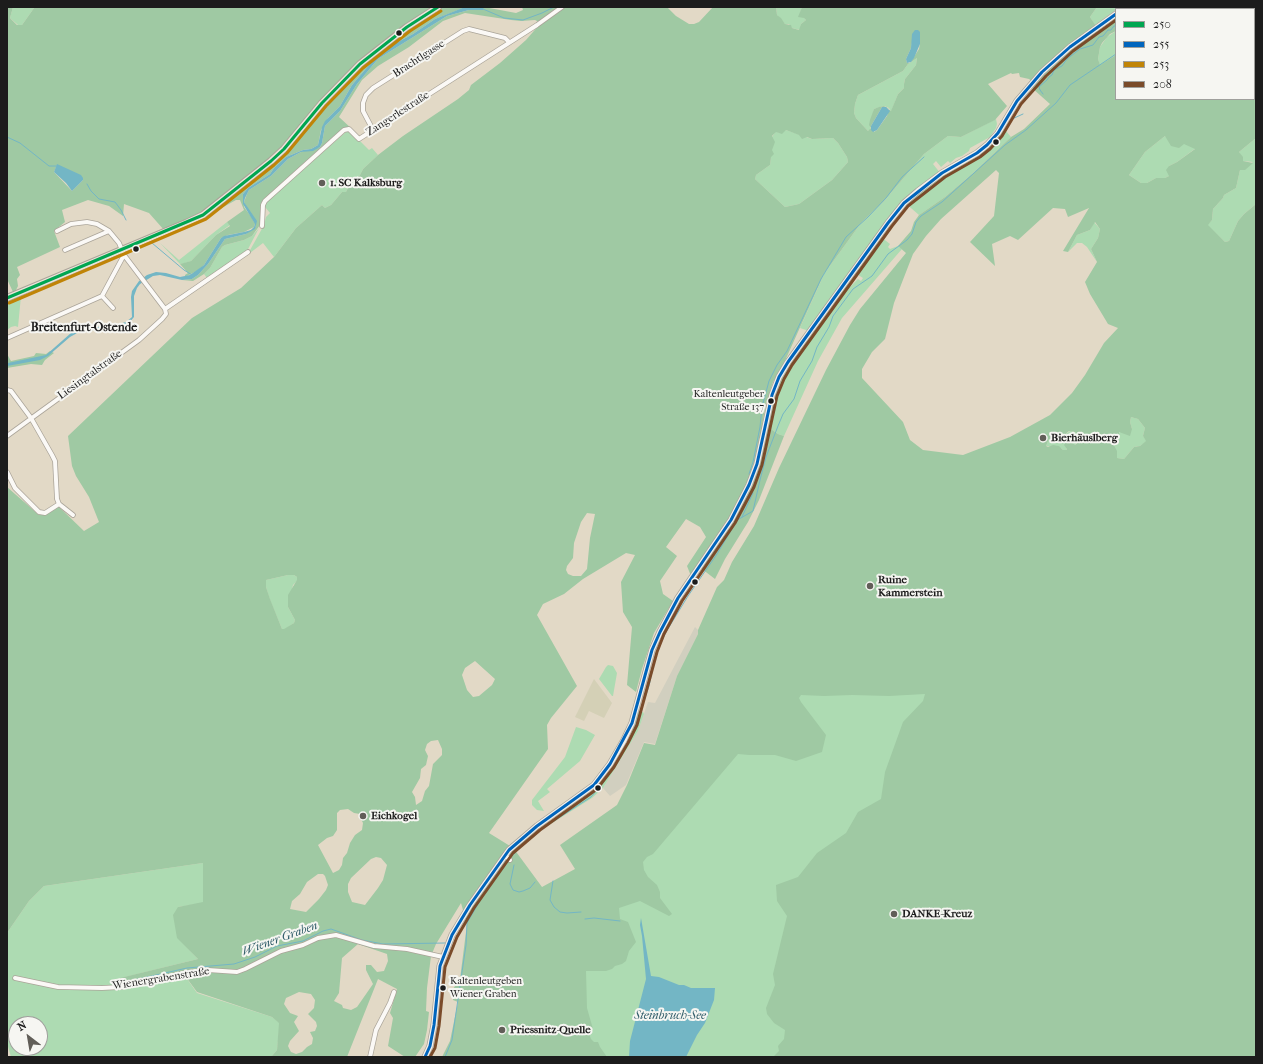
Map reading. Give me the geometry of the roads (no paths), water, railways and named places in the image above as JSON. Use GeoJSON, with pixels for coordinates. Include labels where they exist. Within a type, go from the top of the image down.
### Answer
{"type":"FeatureCollection","features":[{"type":"Feature","properties":{"kind":"main road"},"geometry":{"type":"LineString","coordinates":[[7,298],[123,252],[153,236],[203,215],[271,161],[290,142],[322,103],[360,64],[407,27],[438,7]]}},
{"type":"Feature","properties":{"kind":"main road"},"geometry":{"type":"LineString","coordinates":[[425,1057],[430,1046],[434,1025],[439,973],[448,943],[465,913],[508,857],[516,843],[536,826],[589,789],[601,777],[610,764],[629,730],[652,650],[660,632],[678,598],[731,520],[749,485],[760,452],[772,395],[779,377],[788,362],[901,206],[942,173],[977,153],[990,142],[1003,126],[1017,101],[1042,72],[1070,47],[1115,15]]}},
{"type":"Feature","properties":{"kind":"street","name":"Zangerlestraße"},"geometry":{"type":"LineString","coordinates":[[262,226],[263,205],[265,201],[341,132],[348,129],[360,139],[562,7]]}},
{"type":"Feature","properties":{"kind":"street","name":"Brachtlgasse"},"geometry":{"type":"LineString","coordinates":[[373,130],[363,111],[363,104],[366,95],[373,88],[463,31],[469,29],[505,38],[509,42]]}},
{"type":"Feature","properties":{"kind":"street"},"geometry":{"type":"LineString","coordinates":[[57,231],[71,224],[87,222],[101,226],[109,231],[116,237],[123,252],[144,283],[165,309],[248,252]]}},
{"type":"Feature","properties":{"kind":"street"},"geometry":{"type":"LineString","coordinates":[[65,250],[109,231]]}},
{"type":"Feature","properties":{"kind":"street"},"geometry":{"type":"LineString","coordinates":[[7,338],[102,296],[123,252]]}},
{"type":"Feature","properties":{"kind":"street"},"geometry":{"type":"LineString","coordinates":[[102,296],[113,308]]}},
{"type":"Feature","properties":{"kind":"street","name":"Liesingtalstraße"},"geometry":{"type":"LineString","coordinates":[[7,436],[139,340],[162,319],[166,314],[165,309]]}},
{"type":"Feature","properties":{"kind":"street"},"geometry":{"type":"LineString","coordinates":[[7,390],[11,392],[31,418],[55,461],[59,504],[73,515]]}},
{"type":"Feature","properties":{"kind":"street"},"geometry":{"type":"LineString","coordinates":[[7,472],[16,488],[39,512],[45,513],[59,504]]}},
{"type":"Feature","properties":{"kind":"street","name":"Wienergrabenstraße"},"geometry":{"type":"LineString","coordinates":[[14,978],[58,987],[102,988],[121,987],[185,973],[208,970],[237,972],[273,954],[331,935],[346,937],[374,946],[407,949],[443,957]]}},
{"type":"Feature","properties":{"kind":"street"},"geometry":{"type":"LineString","coordinates":[[370,1057],[376,1030],[394,992]]}},
{"type":"Feature","properties":{"kind":"water"},"geometry":{"type":"Polygon","coordinates":[[[465,7],[484,7],[483,10],[469,10],[447,16],[378,59],[357,84],[340,111],[325,126],[320,147],[313,151],[301,152],[288,159],[271,176],[249,190],[244,202],[257,221],[255,229],[246,234],[225,239],[208,264],[198,275],[192,279],[182,280],[160,275],[153,276],[140,284],[137,288],[134,296],[134,317],[128,324],[79,332],[70,337],[48,356],[40,360],[7,366],[7,363],[46,355],[71,333],[79,329],[126,322],[132,317],[132,291],[139,281],[147,275],[156,272],[180,277],[190,275],[204,265],[221,238],[251,230],[255,224],[243,204],[243,194],[248,188],[270,174],[286,157],[303,150],[311,149],[318,145],[325,121],[340,106],[352,85],[375,58],[435,19],[465,7]]]}},
{"type":"Feature","properties":{"kind":"water"},"geometry":{"type":"Polygon","coordinates":[[[915,30],[920,32],[920,44],[914,58],[911,62],[907,63],[906,59],[911,48],[912,34],[915,30]]]}},
{"type":"Feature","properties":{"kind":"water"},"geometry":{"type":"Polygon","coordinates":[[[882,107],[886,107],[890,111],[877,130],[873,132],[871,130],[871,126],[882,107]]]}},
{"type":"Feature","properties":{"kind":"water"},"geometry":{"type":"Polygon","coordinates":[[[57,164],[81,175],[83,178],[83,180],[72,191],[54,172],[57,164]]]}},
{"type":"Feature","properties":{"kind":"water","name":"Steinbruch-See"},"geometry":{"type":"Polygon","coordinates":[[[641,918],[651,976],[659,977],[691,988],[715,988],[714,1000],[705,1023],[686,1057],[629,1057],[630,1041],[646,979],[640,925],[641,918]]]}},
{"type":"Feature","properties":{"kind":"waterway"},"geometry":{"type":"LineString","coordinates":[[483,9],[504,18],[523,20],[554,7]]}},
{"type":"Feature","properties":{"kind":"waterway"},"geometry":{"type":"LineString","coordinates":[[1196,8],[1200,7]]}},
{"type":"Feature","properties":{"kind":"waterway"},"geometry":{"type":"LineString","coordinates":[[1043,94],[1039,87],[1052,75],[1054,70],[1062,66],[1067,59],[1080,49],[1093,45],[1099,37],[1103,36],[1108,30],[1111,30],[1115,26]]}},
{"type":"Feature","properties":{"kind":"waterway"},"geometry":{"type":"LineString","coordinates":[[510,858],[524,843],[543,828],[591,797],[603,783],[632,736],[649,686],[656,654],[666,632],[736,522],[753,511],[766,457],[783,414],[794,399],[800,381],[812,361],[817,347],[829,327],[833,316],[853,289],[872,276],[888,254],[907,240],[912,234],[916,222],[921,216],[942,202],[1005,145],[1026,130],[1056,103],[1070,85],[1115,55]]}},
{"type":"Feature","properties":{"kind":"waterway"},"geometry":{"type":"LineString","coordinates":[[1010,120],[1023,114]]}},
{"type":"Feature","properties":{"kind":"waterway"},"geometry":{"type":"LineString","coordinates":[[7,137],[20,143],[49,166],[57,166]]}},
{"type":"Feature","properties":{"kind":"waterway"},"geometry":{"type":"LineString","coordinates":[[749,474],[753,462],[760,427],[762,407],[769,381],[777,365],[787,351],[821,279],[846,237],[868,217],[886,198],[902,177],[924,157]]}},
{"type":"Feature","properties":{"kind":"waterway"},"geometry":{"type":"LineString","coordinates":[[87,184],[91,191],[99,199],[115,202],[126,220]]}},
{"type":"Feature","properties":{"kind":"waterway"},"geometry":{"type":"LineString","coordinates":[[152,243],[192,275]]}},
{"type":"Feature","properties":{"kind":"waterway"},"geometry":{"type":"LineString","coordinates":[[742,517],[753,493]]}},
{"type":"Feature","properties":{"kind":"waterway"},"geometry":{"type":"LineString","coordinates":[[445,1057],[452,1040],[466,945],[467,923],[488,887],[507,860]]}},
{"type":"Feature","properties":{"kind":"waterway"},"geometry":{"type":"LineString","coordinates":[[514,865],[510,884],[513,890],[519,892],[523,891],[530,888],[535,882]]}},
{"type":"Feature","properties":{"kind":"waterway"},"geometry":{"type":"LineString","coordinates":[[553,881],[550,900],[554,907],[560,912],[581,912]]}},
{"type":"Feature","properties":{"kind":"waterway"},"geometry":{"type":"LineString","coordinates":[[585,919],[594,918],[620,921]]}},
{"type":"Feature","properties":{"kind":"waterway","name":"Wiener Graben"},"geometry":{"type":"LineString","coordinates":[[121,983],[187,968],[234,964],[255,957],[277,946],[303,941],[323,931],[331,929],[362,940],[383,944],[445,943]]}},
{"type":"Feature","properties":{"kind":"place","name":"1. SC Kalksburg"},"geometry":{"type":"Point","coordinates":[322,183]}},
{"type":"Feature","properties":{"kind":"place","name":"Kaltenleutgeber Straße 137"},"geometry":{"type":"Point","coordinates":[771,401]}},
{"type":"Feature","properties":{"kind":"place","name":"Bierhäuslberg"},"geometry":{"type":"Point","coordinates":[1043,438]}},
{"type":"Feature","properties":{"kind":"place","name":"Ruine Kammerstein"},"geometry":{"type":"Point","coordinates":[870,586]}},
{"type":"Feature","properties":{"kind":"place","name":"Eichkogel"},"geometry":{"type":"Point","coordinates":[363,816]}},
{"type":"Feature","properties":{"kind":"place","name":"DANKE-Kreuz"},"geometry":{"type":"Point","coordinates":[894,914]}},
{"type":"Feature","properties":{"kind":"place","name":"Kaltenleutgeben Wiener Graben"},"geometry":{"type":"Point","coordinates":[443,988]}},
{"type":"Feature","properties":{"kind":"place","name":"Priessnitz-Quelle"},"geometry":{"type":"Point","coordinates":[502,1030]}},
{"type":"Feature","properties":{"kind":"district","name":"Breitenfurt-Ostende"},"geometry":{"type":"Point","coordinates":[84,328]}}]}
